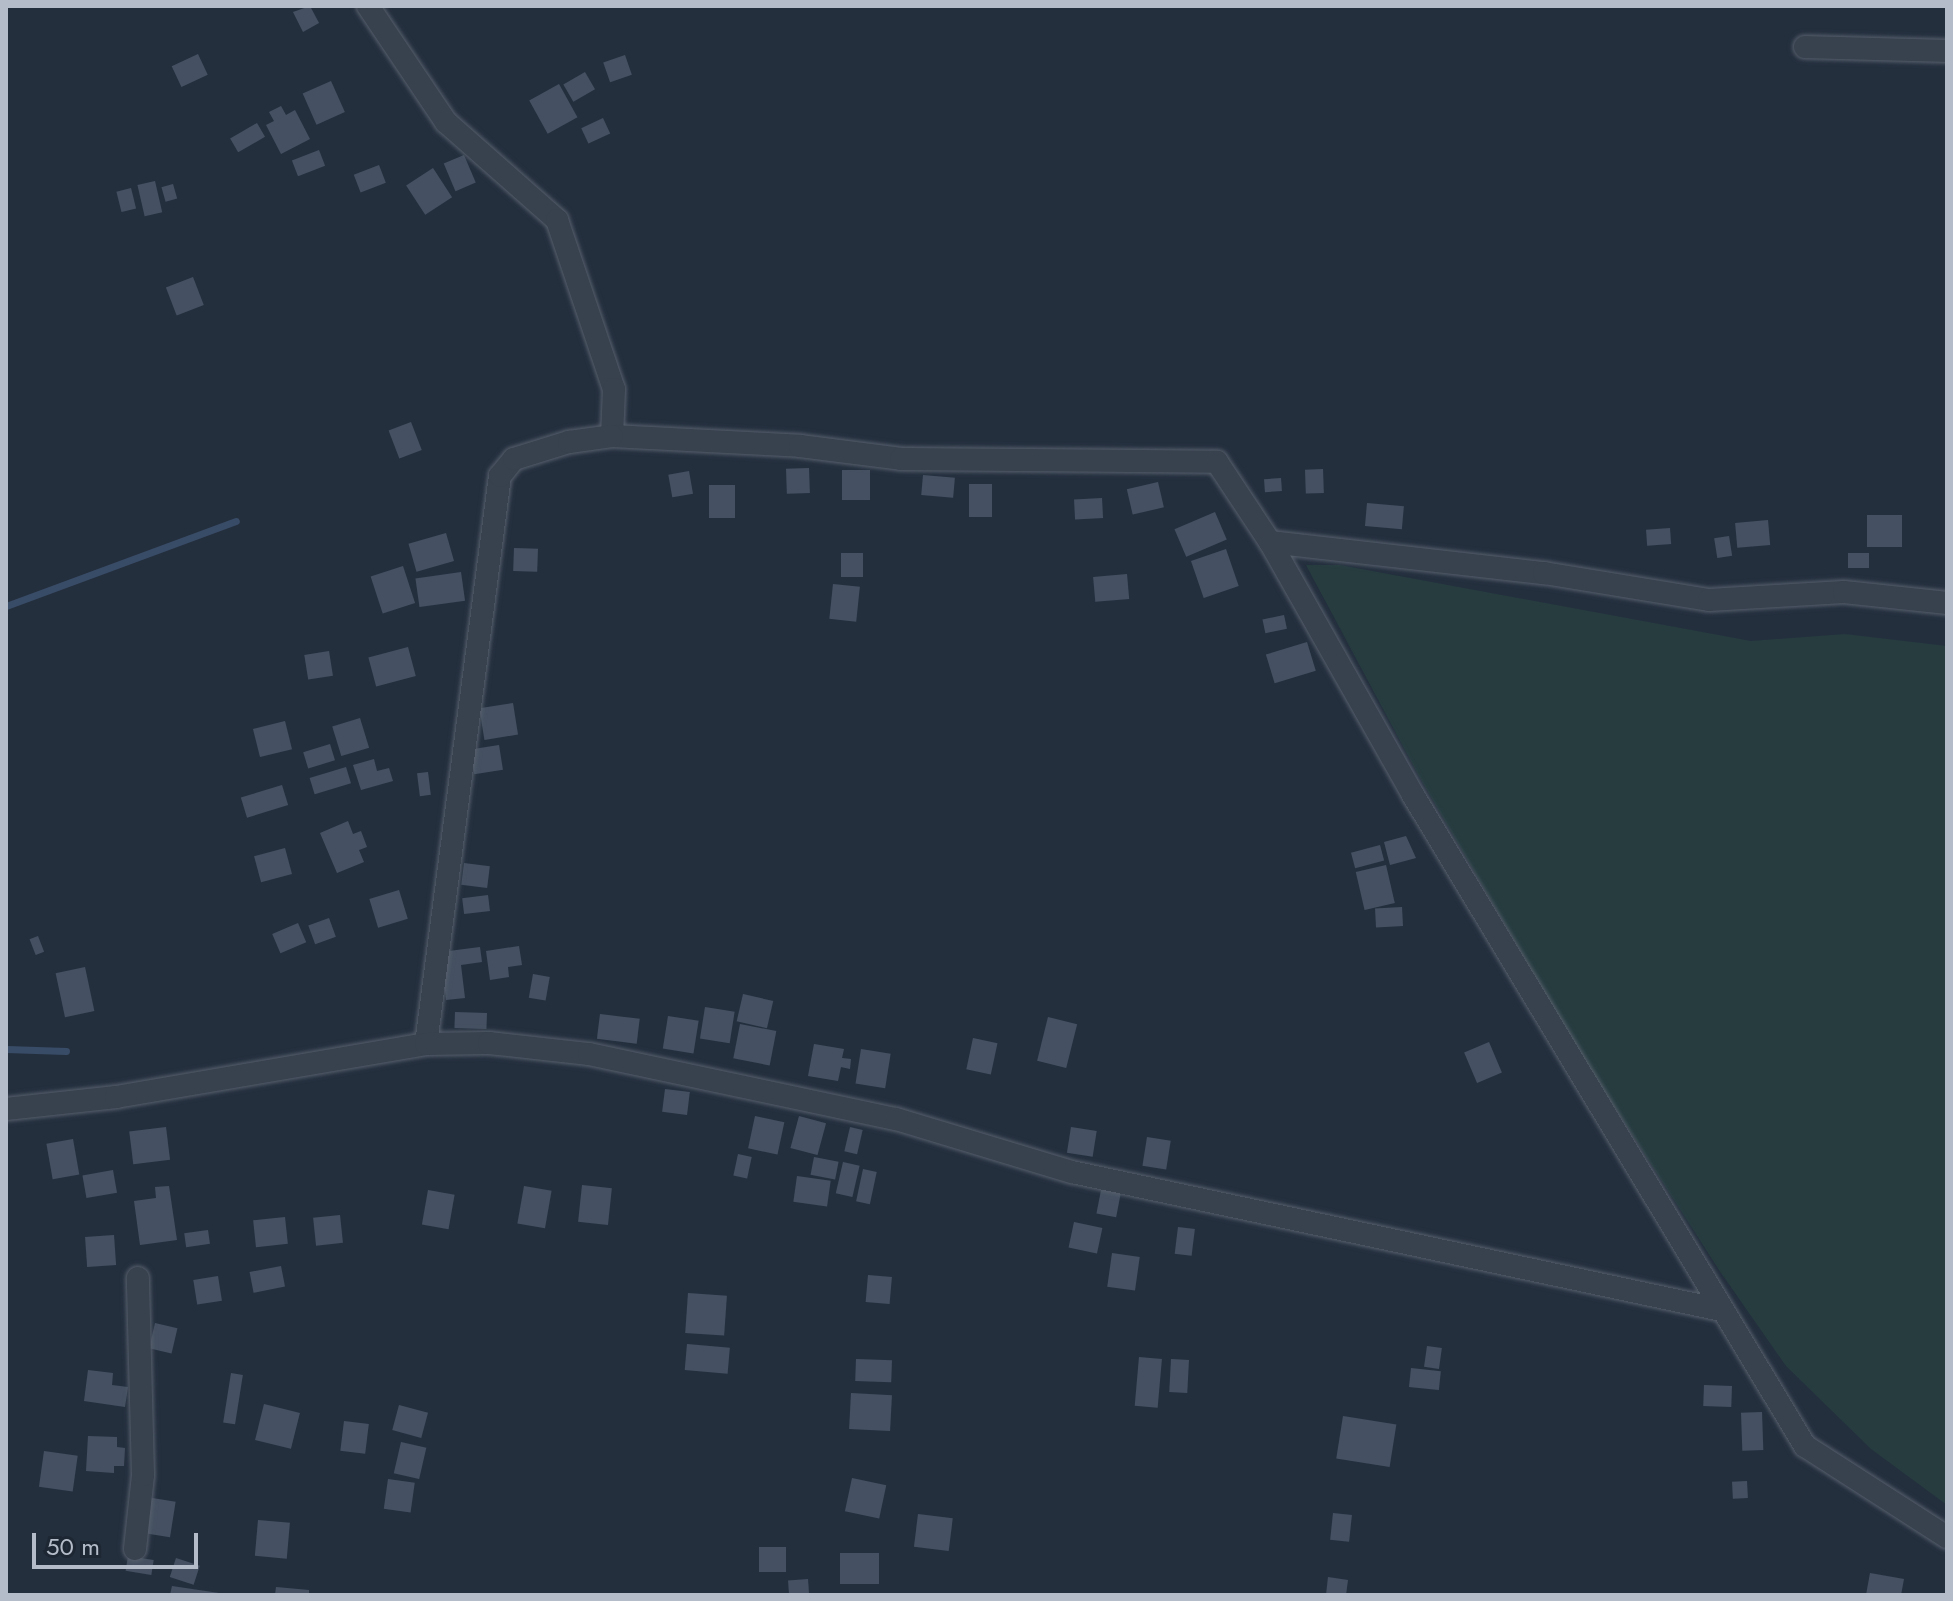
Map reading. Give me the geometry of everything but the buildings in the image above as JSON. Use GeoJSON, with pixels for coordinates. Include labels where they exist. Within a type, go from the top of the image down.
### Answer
{"type":"FeatureCollection","features":[{"type":"Feature","properties":{"kind":"street"},"geometry":{"type":"LineString","coordinates":[[368,6],[446,122],[557,220],[614,389],[612,436]]}},
{"type":"Feature","properties":{"kind":"street"},"geometry":{"type":"LineString","coordinates":[[1805,47],[1947,51]]}},
{"type":"Feature","properties":{"kind":"street"},"geometry":{"type":"LineString","coordinates":[[426,1044],[500,476],[514,459],[569,442],[612,436],[800,446],[901,459],[1217,462],[1270,542],[1413,795],[1805,1446],[1947,1537]]}},
{"type":"Feature","properties":{"kind":"street"},"geometry":{"type":"LineString","coordinates":[[1270,542],[1544,573],[1709,600],[1844,592],[1947,603]]}},
{"type":"Feature","properties":{"kind":"street"},"geometry":{"type":"LineString","coordinates":[[6,1109],[116,1097],[426,1044],[489,1043],[589,1054],[800,1097],[1072,1172],[1721,1310]]}},
{"type":"Feature","properties":{"kind":"street"},"geometry":{"type":"LineString","coordinates":[[135,1549],[143,1475],[138,1278]]}},
{"type":"Feature","properties":{"kind":"green space"},"geometry":{"type":"Polygon","coordinates":[[[1306,565],[1340,565],[1751,641],[1845,634],[1947,646],[1947,1505],[1871,1449],[1786,1366],[1719,1270],[1579,1052],[1420,778],[1306,565]]]}},
{"type":"Feature","properties":{"kind":"waterway"},"geometry":{"type":"LineString","coordinates":[[6,606],[236,521]]}},
{"type":"Feature","properties":{"kind":"waterway"},"geometry":{"type":"LineString","coordinates":[[6,1049],[66,1051]]}}]}
